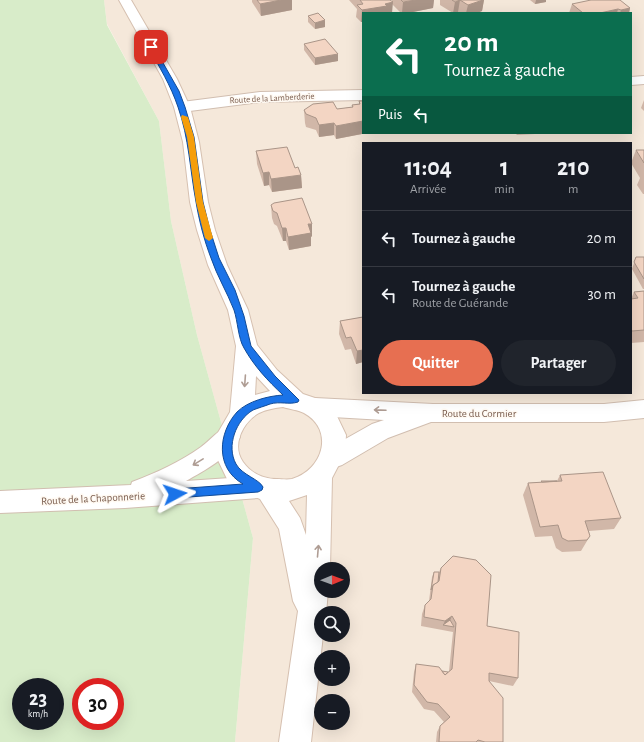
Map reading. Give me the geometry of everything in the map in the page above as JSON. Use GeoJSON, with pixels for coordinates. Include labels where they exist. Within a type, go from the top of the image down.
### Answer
{"type":"FeatureCollection","features":[{"type":"Feature","properties":{"kind":"street"},"geometry":{"type":"LineString","coordinates":[[126,0],[135,20],[169,79],[182,107],[190,137],[206,230],[215,258],[240,316],[247,346],[257,362],[271,379],[326,417],[333,429],[336,444],[327,467],[321,509],[319,551],[295,742]]}},
{"type":"Feature","properties":{"kind":"street"},"geometry":{"type":"LineString","coordinates":[[632,81],[644,80]]}},
{"type":"Feature","properties":{"kind":"street","name":"Route de la Lamberderie"},"geometry":{"type":"LineString","coordinates":[[182,107],[260,97],[362,95]]}},
{"type":"Feature","properties":{"kind":"street"},"geometry":{"type":"LineString","coordinates":[[125,497],[177,474],[210,454],[228,437],[241,415],[247,346]]}},
{"type":"Feature","properties":{"kind":"street"},"geometry":{"type":"LineString","coordinates":[[241,415],[260,403],[283,398],[305,403]]}},
{"type":"Feature","properties":{"kind":"street","name":"Route du Cormier"},"geometry":{"type":"LineString","coordinates":[[305,403],[433,413],[604,413],[644,409]]}},
{"type":"Feature","properties":{"kind":"street"},"geometry":{"type":"LineString","coordinates":[[228,437],[226,452],[232,466],[243,479],[263,489],[287,490],[305,485],[327,467],[380,431],[433,413]]}},
{"type":"Feature","properties":{"kind":"street"},"geometry":{"type":"LineString","coordinates":[[263,489],[290,526],[311,618]]}},
{"type":"Feature","properties":{"kind":"street","name":"Route de la Chaponnerie"},"geometry":{"type":"LineString","coordinates":[[0,502],[263,489]]}},
{"type":"Feature","properties":{"kind":"shaded area"},"geometry":{"type":"Polygon","coordinates":[[[104,0],[644,0],[644,742],[235,742],[253,538],[197,335],[171,221],[159,121],[107,24],[104,0]]]}},
{"type":"Feature","properties":{"kind":"green space"},"geometry":{"type":"Polygon","coordinates":[[[0,0],[104,0],[107,25],[159,121],[171,221],[197,335],[253,538],[235,742],[0,742],[0,0]]]}},
{"type":"Feature","properties":{"kind":"building"},"geometry":{"type":"Polygon","coordinates":[[[257,0],[281,0],[260,4],[257,0]]]}},
{"type":"Feature","properties":{"kind":"building"},"geometry":{"type":"Polygon","coordinates":[[[360,0],[390,0],[393,2],[385,4],[387,6],[362,10],[357,5],[363,4],[360,0]]]}},
{"type":"Feature","properties":{"kind":"building"},"geometry":{"type":"Polygon","coordinates":[[[401,0],[416,0],[403,2],[401,0]]]}},
{"type":"Feature","properties":{"kind":"building"},"geometry":{"type":"Polygon","coordinates":[[[460,0],[483,0],[468,5],[460,0]]]}},
{"type":"Feature","properties":{"kind":"building"},"geometry":{"type":"Polygon","coordinates":[[[591,0],[620,0],[630,8],[604,12],[582,12],[572,4],[591,0]]]}},
{"type":"Feature","properties":{"kind":"building"},"geometry":{"type":"Polygon","coordinates":[[[318,13],[325,20],[315,23],[308,16],[318,13]]]}},
{"type":"Feature","properties":{"kind":"building"},"geometry":{"type":"Polygon","coordinates":[[[325,39],[338,54],[315,58],[304,44],[325,39]]]}},
{"type":"Feature","properties":{"kind":"building"},"geometry":{"type":"Polygon","coordinates":[[[359,101],[362,101],[362,121],[336,126],[334,123],[319,125],[316,118],[306,114],[304,110],[313,104],[333,102],[337,109],[353,107],[352,105],[360,104],[359,101]]]}},
{"type":"Feature","properties":{"kind":"building"},"geometry":{"type":"Polygon","coordinates":[[[287,147],[295,168],[298,167],[301,175],[271,179],[269,172],[263,173],[256,151],[287,147]]]}},
{"type":"Feature","properties":{"kind":"building"},"geometry":{"type":"Polygon","coordinates":[[[636,150],[644,150],[644,163],[636,150]]]}},
{"type":"Feature","properties":{"kind":"building"},"geometry":{"type":"Polygon","coordinates":[[[302,198],[312,224],[308,224],[311,233],[288,237],[286,228],[282,228],[277,213],[273,211],[271,205],[274,203],[302,198]]]}},
{"type":"Feature","properties":{"kind":"building"},"geometry":{"type":"Polygon","coordinates":[[[636,257],[644,257],[644,279],[634,262],[636,257]]]}},
{"type":"Feature","properties":{"kind":"building"},"geometry":{"type":"Polygon","coordinates":[[[644,291],[644,330],[632,331],[632,299],[638,298],[634,292],[644,291]]]}},
{"type":"Feature","properties":{"kind":"building"},"geometry":{"type":"Polygon","coordinates":[[[362,317],[362,350],[357,351],[351,337],[346,338],[340,321],[362,317]]]}},
{"type":"Feature","properties":{"kind":"building"},"geometry":{"type":"Polygon","coordinates":[[[603,472],[621,518],[585,521],[590,536],[587,540],[568,541],[562,538],[558,525],[540,527],[528,483],[562,481],[560,475],[603,472]]]}},
{"type":"Feature","properties":{"kind":"building"},"geometry":{"type":"Polygon","coordinates":[[[453,556],[476,560],[491,575],[487,626],[519,632],[518,678],[489,673],[489,681],[503,698],[503,742],[485,742],[478,740],[476,742],[439,742],[440,726],[450,717],[438,704],[427,702],[414,685],[416,664],[439,667],[445,675],[452,669],[456,623],[452,616],[445,621],[424,617],[425,605],[431,599],[433,585],[439,581],[441,568],[453,556]]]}},
{"type":"Feature","properties":{"kind":"building"},"geometry":{"type":"Polygon","coordinates":[[[434,572],[439,572],[438,582],[433,585],[431,590],[434,572]]]}},
{"type":"Feature","properties":{"kind":"building"},"geometry":{"type":"Polygon","coordinates":[[[450,620],[454,627],[443,625],[450,620]]]}},
{"type":"Feature","properties":{"kind":"building"},"geometry":{"type":"Polygon","coordinates":[[[442,671],[448,672],[445,675],[442,671]]]}},
{"type":"Feature","properties":{"kind":"slow traffic"},"geometry":{"type":"LineString","coordinates":[[184,117],[190,137],[200,202],[209,238]]}},
{"type":"Feature","properties":{"kind":"route"},"geometry":{"type":"LineString","coordinates":[[151,47],[166,73],[182,107],[190,137],[206,230],[215,258],[240,316],[247,346],[257,362],[271,379],[294,400],[283,398],[271,400],[250,408],[241,415],[228,437],[226,452],[232,466],[243,479],[258,487],[175,494]]}}]}
